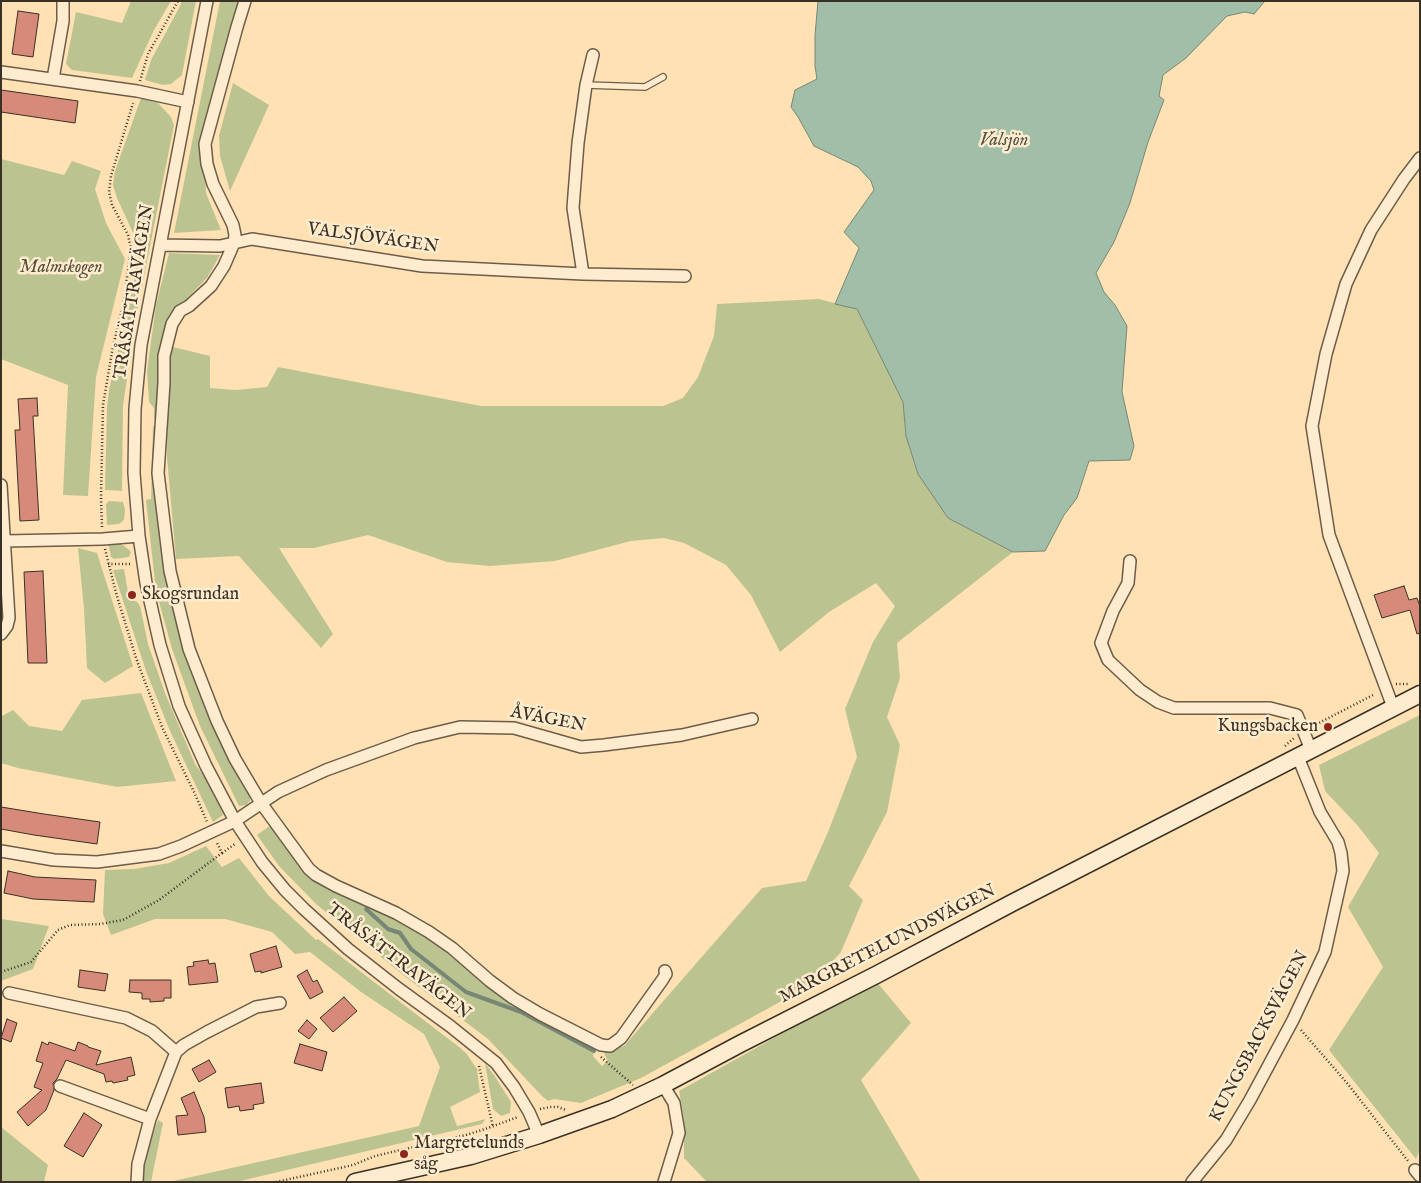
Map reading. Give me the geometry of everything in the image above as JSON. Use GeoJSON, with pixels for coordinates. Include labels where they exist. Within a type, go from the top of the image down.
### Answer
{"type":"FeatureCollection","features":[{"type":"Feature","properties":{"kind":"street"},"geometry":{"type":"LineString","coordinates":[[53,79],[63,21],[63,1]]}},
{"type":"Feature","properties":{"kind":"street","name":"TRÅSÄTTRAVÄGEN"},"geometry":{"type":"LineString","coordinates":[[207,1],[141,345],[135,409],[134,472],[139,536],[146,583],[160,645],[180,706],[206,766],[235,821],[262,862],[285,890],[348,949],[496,1063],[514,1087],[529,1112],[539,1135]]}},
{"type":"Feature","properties":{"kind":"street"},"geometry":{"type":"LineString","coordinates":[[245,1],[236,27],[205,144],[206,164],[213,184],[233,225],[234,243],[224,266],[211,286],[180,312],[172,324],[164,356],[158,473],[170,571],[189,649],[217,721],[235,759],[261,803],[307,867],[316,875],[336,886],[396,913],[429,932],[452,948],[513,998],[540,1014],[601,1045],[610,1046],[621,1038],[664,979],[665,971]]}},
{"type":"Feature","properties":{"kind":"street"},"geometry":{"type":"LineString","coordinates":[[583,274],[573,208],[578,143],[586,86],[593,55]]}},
{"type":"Feature","properties":{"kind":"street"},"geometry":{"type":"LineString","coordinates":[[1,72],[137,91],[188,102]]}},
{"type":"Feature","properties":{"kind":"street"},"geometry":{"type":"LineString","coordinates":[[1393,708],[1329,535],[1312,426],[1326,354],[1346,284],[1371,230],[1420,158]]}},
{"type":"Feature","properties":{"kind":"street","name":"VALSJÖVÄGEN"},"geometry":{"type":"LineString","coordinates":[[160,245],[220,246],[252,239],[422,266],[583,274],[685,276]]}},
{"type":"Feature","properties":{"kind":"street"},"geometry":{"type":"LineString","coordinates":[[1,485],[9,618],[7,626],[1,634]]}},
{"type":"Feature","properties":{"kind":"street"},"geometry":{"type":"LineString","coordinates":[[5,541],[103,539],[139,536]]}},
{"type":"Feature","properties":{"kind":"street","name":"KUNGSBACKSVÄGEN"},"geometry":{"type":"LineString","coordinates":[[1130,561],[1128,582],[1112,611],[1102,643],[1108,660],[1140,690],[1158,702],[1174,708],[1270,708],[1297,715],[1304,731],[1305,754],[1320,812],[1338,842],[1343,871],[1325,952],[1293,1020],[1226,1140],[1192,1182]]}},
{"type":"Feature","properties":{"kind":"street","name":"MARGRETELUNDSVÄGEN"},"geometry":{"type":"LineString","coordinates":[[355,1182],[471,1156],[539,1135],[612,1109],[1305,754],[1393,708],[1417,689]]}},
{"type":"Feature","properties":{"kind":"street","name":"ÅVÄGEN"},"geometry":{"type":"LineString","coordinates":[[1,851],[54,860],[97,862],[158,854],[235,821],[278,792],[326,770],[414,738],[460,728],[514,728],[581,747],[682,735],[752,719]]}},
{"type":"Feature","properties":{"kind":"street"},"geometry":{"type":"LineString","coordinates":[[9,993],[126,1018],[152,1031],[176,1052]]}},
{"type":"Feature","properties":{"kind":"street"},"geometry":{"type":"LineString","coordinates":[[137,1182],[138,1164],[150,1119],[176,1052],[184,1045],[207,1032],[256,1007],[280,1003]]}},
{"type":"Feature","properties":{"kind":"street"},"geometry":{"type":"LineString","coordinates":[[662,1085],[674,1103],[679,1132],[664,1182]]}},
{"type":"Feature","properties":{"kind":"street"},"geometry":{"type":"LineString","coordinates":[[60,1086],[150,1119]]}},
{"type":"Feature","properties":{"kind":"lane"},"geometry":{"type":"LineString","coordinates":[[586,86],[645,87],[663,77]]}},
{"type":"Feature","properties":{"kind":"path"},"geometry":{"type":"LineString","coordinates":[[1,972],[31,962],[58,930],[70,925],[100,924],[123,920],[160,900],[222,853],[211,832],[196,794],[162,727],[136,658],[108,564],[103,539],[101,497],[103,405],[123,306],[131,249],[128,235],[112,205],[109,192],[111,176],[148,54],[178,1]]}},
{"type":"Feature","properties":{"kind":"path"},"geometry":{"type":"LineString","coordinates":[[108,564],[131,564]]}},
{"type":"Feature","properties":{"kind":"path"},"geometry":{"type":"LineString","coordinates":[[1283,748],[1304,731],[1386,688],[1393,685],[1417,689]]}},
{"type":"Feature","properties":{"kind":"path"},"geometry":{"type":"LineString","coordinates":[[1293,1020],[1347,1083],[1418,1173]]}},
{"type":"Feature","properties":{"kind":"path"},"geometry":{"type":"LineString","coordinates":[[601,1045],[598,1051],[602,1059],[635,1087],[627,1090]]}},
{"type":"Feature","properties":{"kind":"path"},"geometry":{"type":"LineString","coordinates":[[276,1182],[353,1165],[375,1156],[466,1135],[529,1112],[550,1107],[566,1110],[572,1109]]}},
{"type":"Feature","properties":{"kind":"green space"},"geometry":{"type":"Polygon","coordinates":[[[131,1],[171,1],[154,30],[132,78],[72,70],[66,64],[76,12],[122,23],[131,1]]]}},
{"type":"Feature","properties":{"kind":"green space"},"geometry":{"type":"Polygon","coordinates":[[[182,1],[196,1],[182,75],[171,84],[163,85],[145,80],[151,60],[182,1]]]}},
{"type":"Feature","properties":{"kind":"green space"},"geometry":{"type":"Polygon","coordinates":[[[220,1],[239,1],[203,143],[206,193],[221,230],[174,233],[220,1]]]}},
{"type":"Feature","properties":{"kind":"green space"},"geometry":{"type":"Polygon","coordinates":[[[233,83],[269,105],[230,191],[220,156],[219,136],[233,83]]]}},
{"type":"Feature","properties":{"kind":"green space"},"geometry":{"type":"Polygon","coordinates":[[[141,98],[158,103],[171,117],[174,125],[138,307],[123,405],[122,491],[105,490],[109,390],[134,280],[137,251],[134,235],[113,185],[115,171],[141,98]]]}},
{"type":"Feature","properties":{"kind":"green space","name":"Malmskogen"},"geometry":{"type":"Polygon","coordinates":[[[1,159],[64,175],[72,161],[101,171],[95,189],[106,223],[125,259],[96,377],[88,496],[63,495],[68,385],[1,359],[1,159]]]}},
{"type":"Feature","properties":{"kind":"green space"},"geometry":{"type":"Polygon","coordinates":[[[169,253],[220,255],[207,278],[172,313],[165,335],[157,417],[154,419],[154,408],[149,402],[147,371],[156,305],[169,253]]]}},
{"type":"Feature","properties":{"kind":"green space"},"geometry":{"type":"Polygon","coordinates":[[[819,299],[857,309],[903,402],[906,436],[948,518],[1013,552],[897,643],[900,678],[887,717],[900,745],[887,812],[849,886],[863,900],[841,952],[811,985],[641,1078],[581,1103],[554,1099],[548,1101],[488,1039],[403,975],[316,904],[279,866],[257,835],[271,825],[303,869],[332,891],[383,910],[409,925],[523,1008],[595,1046],[593,1056],[602,1066],[608,1061],[603,1051],[624,1046],[762,888],[806,881],[828,832],[857,757],[845,709],[873,642],[895,606],[876,583],[829,612],[780,652],[751,595],[726,565],[684,543],[664,538],[631,541],[555,561],[490,566],[447,562],[368,535],[314,548],[279,548],[333,634],[321,648],[239,556],[176,559],[167,457],[168,364],[173,347],[210,356],[210,388],[236,390],[267,387],[278,367],[481,406],[663,406],[683,398],[698,377],[714,336],[717,304],[819,299]]]}},
{"type":"Feature","properties":{"kind":"green space"},"geometry":{"type":"Polygon","coordinates":[[[153,426],[157,427],[168,586],[250,794],[250,801],[246,805],[239,806],[200,726],[172,649],[156,591],[146,500],[151,499],[153,426]]]}},
{"type":"Feature","properties":{"kind":"green space"},"geometry":{"type":"Polygon","coordinates":[[[109,501],[123,502],[125,510],[124,520],[119,524],[107,525],[106,504],[109,501]]]}},
{"type":"Feature","properties":{"kind":"green space"},"geometry":{"type":"Polygon","coordinates":[[[108,541],[118,542],[127,548],[131,552],[129,557],[114,559],[111,557],[108,541]]]}},
{"type":"Feature","properties":{"kind":"green space"},"geometry":{"type":"Polygon","coordinates":[[[78,548],[97,553],[133,666],[105,683],[87,668],[78,548]]]}},
{"type":"Feature","properties":{"kind":"green space"},"geometry":{"type":"Polygon","coordinates":[[[124,569],[129,598],[140,606],[148,644],[165,693],[195,764],[205,778],[222,811],[223,815],[213,822],[170,731],[146,671],[113,570],[124,569]]]}},
{"type":"Feature","properties":{"kind":"green space"},"geometry":{"type":"Polygon","coordinates":[[[141,693],[176,781],[117,787],[1,763],[2,716],[13,710],[29,726],[62,731],[82,700],[141,693]]]}},
{"type":"Feature","properties":{"kind":"green space"},"geometry":{"type":"Polygon","coordinates":[[[1420,715],[1420,1149],[1416,1159],[1329,1050],[1383,967],[1348,907],[1379,853],[1358,826],[1325,791],[1319,765],[1420,715]]]}},
{"type":"Feature","properties":{"kind":"green space"},"geometry":{"type":"Polygon","coordinates":[[[206,846],[222,867],[239,858],[269,896],[316,940],[318,939],[466,1053],[477,1069],[480,1092],[450,1107],[457,1126],[486,1119],[482,1124],[236,1182],[169,1182],[419,1126],[440,1067],[424,1034],[361,992],[310,952],[295,954],[272,932],[225,919],[155,919],[111,935],[103,914],[105,870],[134,869],[169,863],[206,846]]]}},
{"type":"Feature","properties":{"kind":"green space"},"geometry":{"type":"Polygon","coordinates":[[[1,919],[49,926],[33,969],[1,981],[1,919]]]}},
{"type":"Feature","properties":{"kind":"green space"},"geometry":{"type":"Polygon","coordinates":[[[876,981],[911,1023],[861,1080],[921,1182],[707,1182],[684,1158],[684,1118],[679,1091],[876,981]]]}},
{"type":"Feature","properties":{"kind":"green space"},"geometry":{"type":"Polygon","coordinates":[[[485,1063],[511,1102],[510,1113],[501,1116],[493,1109],[485,1063]]]}},
{"type":"Feature","properties":{"kind":"green space"},"geometry":{"type":"Polygon","coordinates":[[[158,1120],[163,1123],[151,1182],[142,1182],[140,1167],[158,1120]]]}},
{"type":"Feature","properties":{"kind":"green space"},"geometry":{"type":"Polygon","coordinates":[[[1,1127],[48,1165],[44,1182],[1,1182],[1,1127]]]}},
{"type":"Feature","properties":{"kind":"water","name":"Valsjön"},"geometry":{"type":"Polygon","coordinates":[[[818,1],[1265,1],[1254,14],[1245,12],[1227,16],[1186,58],[1163,75],[1159,96],[1164,100],[1148,142],[1130,203],[1114,242],[1096,273],[1104,292],[1115,305],[1127,326],[1122,392],[1134,446],[1130,460],[1089,461],[1077,498],[1064,515],[1045,551],[1013,552],[948,518],[918,474],[906,436],[903,402],[857,309],[835,304],[859,248],[844,232],[874,190],[871,181],[858,167],[814,146],[791,107],[795,90],[817,79],[815,35],[818,1]]]}},
{"type":"Feature","properties":{"kind":"building"},"geometry":{"type":"Polygon","coordinates":[[[18,11],[39,14],[33,57],[12,54],[18,11]]]}},
{"type":"Feature","properties":{"kind":"building"},"geometry":{"type":"Polygon","coordinates":[[[1,90],[78,101],[75,123],[1,112],[1,90]]]}},
{"type":"Feature","properties":{"kind":"building"},"geometry":{"type":"Polygon","coordinates":[[[37,398],[38,416],[33,416],[39,520],[20,521],[15,430],[20,430],[18,399],[37,398]]]}},
{"type":"Feature","properties":{"kind":"building"},"geometry":{"type":"Polygon","coordinates":[[[43,571],[47,663],[28,663],[24,572],[43,571]]]}},
{"type":"Feature","properties":{"kind":"building"},"geometry":{"type":"Polygon","coordinates":[[[1404,586],[1409,600],[1417,598],[1420,606],[1420,633],[1417,634],[1410,610],[1382,618],[1374,595],[1404,586]]]}},
{"type":"Feature","properties":{"kind":"building"},"geometry":{"type":"Polygon","coordinates":[[[1,807],[100,822],[97,844],[1,829],[1,807]]]}},
{"type":"Feature","properties":{"kind":"building"},"geometry":{"type":"Polygon","coordinates":[[[8,871],[35,877],[96,880],[94,902],[33,899],[4,893],[8,871]]]}},
{"type":"Feature","properties":{"kind":"building"},"geometry":{"type":"Polygon","coordinates":[[[276,946],[282,967],[261,973],[261,971],[255,972],[250,954],[276,946]]]}},
{"type":"Feature","properties":{"kind":"building"},"geometry":{"type":"Polygon","coordinates":[[[208,960],[209,964],[215,963],[218,982],[189,985],[187,967],[194,966],[193,962],[208,960]]]}},
{"type":"Feature","properties":{"kind":"building"},"geometry":{"type":"Polygon","coordinates":[[[80,970],[108,974],[105,991],[78,987],[80,970]]]}},
{"type":"Feature","properties":{"kind":"building"},"geometry":{"type":"Polygon","coordinates":[[[307,970],[313,982],[317,980],[323,992],[310,999],[297,976],[307,970]]]}},
{"type":"Feature","properties":{"kind":"building"},"geometry":{"type":"Polygon","coordinates":[[[130,980],[171,980],[171,998],[164,998],[164,1001],[150,1002],[150,999],[142,999],[142,993],[129,992],[130,980]]]}},
{"type":"Feature","properties":{"kind":"building"},"geometry":{"type":"Polygon","coordinates":[[[344,997],[357,1011],[333,1032],[320,1018],[344,997]]]}},
{"type":"Feature","properties":{"kind":"building"},"geometry":{"type":"Polygon","coordinates":[[[7,1019],[17,1023],[11,1042],[1,1038],[7,1019]]]}},
{"type":"Feature","properties":{"kind":"building"},"geometry":{"type":"Polygon","coordinates":[[[307,1020],[317,1029],[309,1039],[298,1031],[307,1020]]]}},
{"type":"Feature","properties":{"kind":"building"},"geometry":{"type":"Polygon","coordinates":[[[42,1042],[48,1045],[49,1042],[75,1051],[78,1042],[101,1051],[96,1065],[131,1057],[135,1075],[127,1077],[128,1080],[113,1083],[112,1081],[106,1082],[104,1074],[66,1060],[57,1079],[53,1083],[54,1090],[46,1110],[28,1126],[17,1112],[42,1090],[34,1087],[43,1063],[36,1061],[42,1042]]]}},
{"type":"Feature","properties":{"kind":"building"},"geometry":{"type":"Polygon","coordinates":[[[300,1044],[327,1052],[322,1071],[294,1063],[300,1044]]]}},
{"type":"Feature","properties":{"kind":"building"},"geometry":{"type":"Polygon","coordinates":[[[209,1060],[216,1072],[199,1082],[192,1069],[209,1060]]]}},
{"type":"Feature","properties":{"kind":"building"},"geometry":{"type":"Polygon","coordinates":[[[261,1083],[264,1103],[253,1105],[254,1109],[240,1111],[239,1106],[228,1108],[225,1088],[261,1083]]]}},
{"type":"Feature","properties":{"kind":"building"},"geometry":{"type":"Polygon","coordinates":[[[194,1092],[204,1117],[206,1132],[178,1135],[176,1116],[188,1115],[181,1098],[194,1092]]]}},
{"type":"Feature","properties":{"kind":"building"},"geometry":{"type":"Polygon","coordinates":[[[84,1113],[102,1125],[83,1157],[64,1146],[84,1113]]]}},
{"type":"Feature","properties":{"kind":"waterway"},"geometry":{"type":"LineString","coordinates":[[366,909],[388,929],[400,933],[411,949],[466,992],[521,1012],[594,1051]]}},
{"type":"Feature","properties":{"kind":"place","name":"Skogsrundan"},"geometry":{"type":"Point","coordinates":[132,595]}},
{"type":"Feature","properties":{"kind":"place","name":"Kungsbacken"},"geometry":{"type":"Point","coordinates":[1328,727]}},
{"type":"Feature","properties":{"kind":"place","name":"Margretelunds såg"},"geometry":{"type":"Point","coordinates":[404,1154]}}]}
